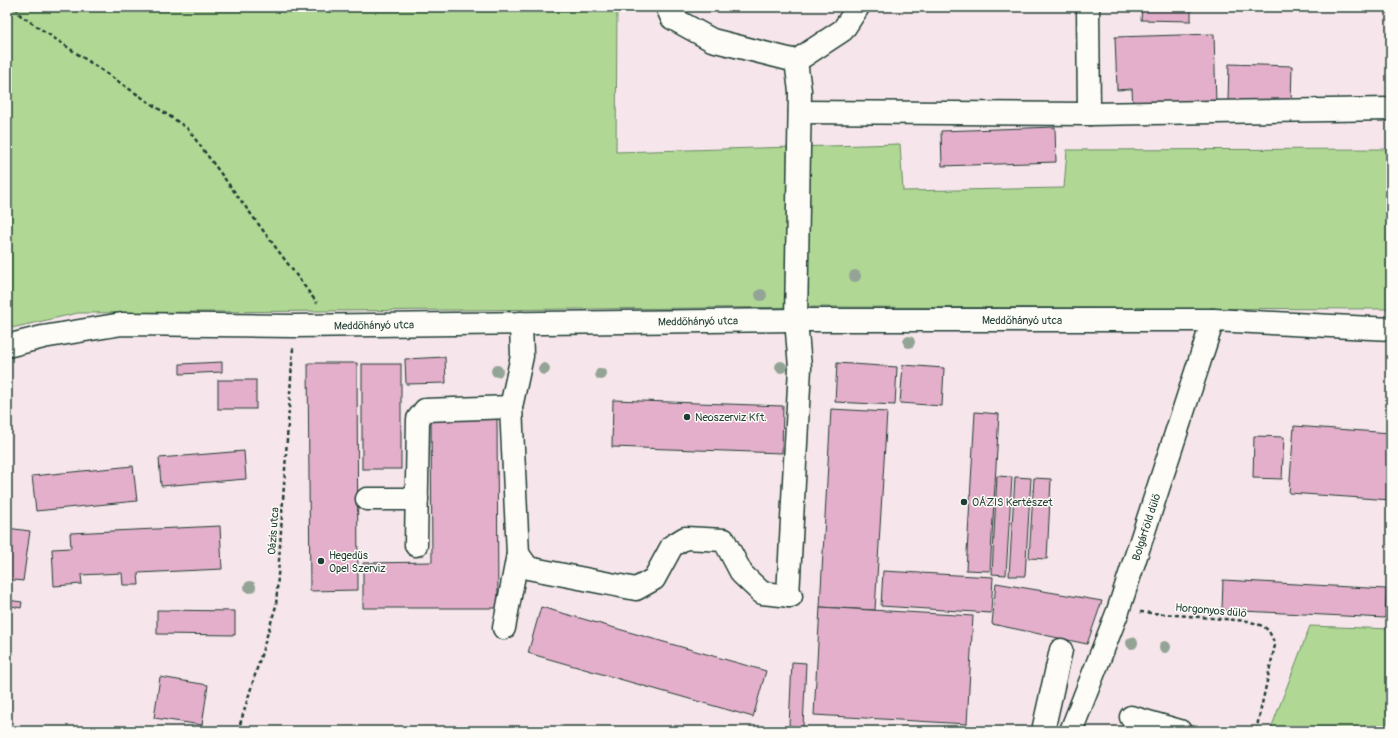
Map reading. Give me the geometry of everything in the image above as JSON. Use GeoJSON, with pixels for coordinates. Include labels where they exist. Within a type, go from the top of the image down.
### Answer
{"type":"FeatureCollection","features":[{"type":"Feature","properties":{"kind":"street"},"geometry":{"type":"LineString","coordinates":[[667,7],[672,18],[712,40],[796,61],[843,30],[858,7]]}},
{"type":"Feature","properties":{"kind":"street"},"geometry":{"type":"LineString","coordinates":[[1088,7],[1089,114]]}},
{"type":"Feature","properties":{"kind":"street"},"geometry":{"type":"LineString","coordinates":[[518,554],[528,568],[636,589],[654,579],[672,546],[685,538],[724,540],[742,574],[762,593],[789,596],[800,367],[796,320],[800,91],[796,61]]}},
{"type":"Feature","properties":{"kind":"street"},"geometry":{"type":"LineString","coordinates":[[800,112],[1089,114],[1391,109]]}},
{"type":"Feature","properties":{"kind":"street","name":"Meddőhányó utca"},"geometry":{"type":"LineString","coordinates":[[7,346],[43,337],[122,324],[294,326],[796,320],[1213,320],[1391,329]]}},
{"type":"Feature","properties":{"kind":"street","name":"Bolgárföld dűlő"},"geometry":{"type":"LineString","coordinates":[[1071,731],[1118,610],[1213,320]]}},
{"type":"Feature","properties":{"kind":"street"},"geometry":{"type":"LineString","coordinates":[[504,628],[518,554],[511,407],[522,356],[521,323]]}},
{"type":"Feature","properties":{"kind":"street"},"geometry":{"type":"LineString","coordinates":[[416,545],[418,419],[425,410],[511,407]]}},
{"type":"Feature","properties":{"kind":"street"},"geometry":{"type":"LineString","coordinates":[[367,500],[417,499]]}},
{"type":"Feature","properties":{"kind":"street"},"geometry":{"type":"LineString","coordinates":[[1043,731],[1061,650]]}},
{"type":"Feature","properties":{"kind":"street"},"geometry":{"type":"LineString","coordinates":[[1130,717],[1180,731]]}},
{"type":"Feature","properties":{"kind":"path"},"geometry":{"type":"LineString","coordinates":[[16,7],[20,15],[187,128],[334,325]]}},
{"type":"Feature","properties":{"kind":"path","name":"Oázis utca"},"geometry":{"type":"LineString","coordinates":[[238,731],[276,606],[294,326]]}},
{"type":"Feature","properties":{"kind":"path","name":"Horgonyos dűlő"},"geometry":{"type":"LineString","coordinates":[[1118,610],[1248,621],[1264,626],[1270,632],[1275,645],[1256,731]]}},
{"type":"Feature","properties":{"kind":"shaded area"},"geometry":{"type":"Polygon","coordinates":[[[617,7],[1391,7],[1391,149],[1067,150],[1065,188],[903,191],[900,144],[616,152],[617,7]]]}},
{"type":"Feature","properties":{"kind":"shaded area"},"geometry":{"type":"Polygon","coordinates":[[[826,307],[1391,309],[1391,629],[1310,627],[1270,731],[7,731],[7,329],[78,313],[826,307]]]}},
{"type":"Feature","properties":{"kind":"green space"},"geometry":{"type":"Polygon","coordinates":[[[7,7],[617,7],[616,152],[900,144],[903,191],[1064,188],[1067,150],[1391,149],[1391,309],[826,307],[78,313],[7,329],[7,7]]]}},
{"type":"Feature","properties":{"kind":"green space"},"geometry":{"type":"Polygon","coordinates":[[[1310,626],[1391,629],[1391,731],[1270,731],[1310,626]]]}},
{"type":"Feature","properties":{"kind":"building"},"geometry":{"type":"Polygon","coordinates":[[[1142,7],[1191,7],[1191,21],[1141,20],[1142,7]]]}},
{"type":"Feature","properties":{"kind":"building"},"geometry":{"type":"Polygon","coordinates":[[[1214,34],[1216,104],[1133,107],[1132,89],[1117,90],[1115,37],[1214,34]]]}},
{"type":"Feature","properties":{"kind":"building"},"geometry":{"type":"Polygon","coordinates":[[[1229,64],[1292,66],[1291,103],[1228,101],[1229,64]]]}},
{"type":"Feature","properties":{"kind":"building"},"geometry":{"type":"Polygon","coordinates":[[[1055,127],[1056,162],[942,166],[941,131],[1055,127]]]}},
{"type":"Feature","properties":{"kind":"building"},"geometry":{"type":"Polygon","coordinates":[[[445,357],[446,383],[406,384],[405,359],[445,357]]]}},
{"type":"Feature","properties":{"kind":"building"},"geometry":{"type":"Polygon","coordinates":[[[222,362],[222,372],[180,374],[180,364],[222,362]]]}},
{"type":"Feature","properties":{"kind":"building"},"geometry":{"type":"Polygon","coordinates":[[[308,363],[357,363],[358,590],[310,591],[308,363]]]}},
{"type":"Feature","properties":{"kind":"building"},"geometry":{"type":"Polygon","coordinates":[[[837,363],[897,367],[895,405],[835,402],[837,363]]]}},
{"type":"Feature","properties":{"kind":"building"},"geometry":{"type":"Polygon","coordinates":[[[362,364],[401,364],[401,469],[362,469],[362,364]]]}},
{"type":"Feature","properties":{"kind":"building"},"geometry":{"type":"Polygon","coordinates":[[[903,365],[944,368],[942,406],[900,403],[903,365]]]}},
{"type":"Feature","properties":{"kind":"building"},"geometry":{"type":"Polygon","coordinates":[[[218,380],[256,380],[256,409],[218,409],[218,380]]]}},
{"type":"Feature","properties":{"kind":"building"},"geometry":{"type":"Polygon","coordinates":[[[613,400],[783,406],[782,453],[612,447],[613,400]]]}},
{"type":"Feature","properties":{"kind":"building"},"geometry":{"type":"Polygon","coordinates":[[[831,409],[887,412],[875,610],[820,607],[831,409]]]}},
{"type":"Feature","properties":{"kind":"building"},"geometry":{"type":"Polygon","coordinates":[[[975,412],[999,414],[990,571],[966,570],[975,412]]]}},
{"type":"Feature","properties":{"kind":"building"},"geometry":{"type":"Polygon","coordinates":[[[431,416],[497,416],[498,608],[363,608],[363,563],[432,562],[431,416]]]}},
{"type":"Feature","properties":{"kind":"building"},"geometry":{"type":"Polygon","coordinates":[[[1294,426],[1391,433],[1391,500],[1289,493],[1294,426]]]}},
{"type":"Feature","properties":{"kind":"building"},"geometry":{"type":"Polygon","coordinates":[[[1254,436],[1284,437],[1282,479],[1253,478],[1254,436]]]}},
{"type":"Feature","properties":{"kind":"building"},"geometry":{"type":"Polygon","coordinates":[[[244,451],[246,479],[161,486],[159,458],[244,451]]]}},
{"type":"Feature","properties":{"kind":"building"},"geometry":{"type":"Polygon","coordinates":[[[133,466],[137,501],[36,511],[32,476],[133,466]]]}},
{"type":"Feature","properties":{"kind":"building"},"geometry":{"type":"Polygon","coordinates":[[[997,476],[1012,477],[1006,575],[992,574],[997,476]]]}},
{"type":"Feature","properties":{"kind":"building"},"geometry":{"type":"Polygon","coordinates":[[[1015,477],[1031,478],[1025,576],[1009,576],[1015,477]]]}},
{"type":"Feature","properties":{"kind":"building"},"geometry":{"type":"Polygon","coordinates":[[[1034,478],[1051,479],[1047,559],[1029,558],[1034,478]]]}},
{"type":"Feature","properties":{"kind":"building"},"geometry":{"type":"Polygon","coordinates":[[[220,526],[222,569],[138,573],[139,585],[123,585],[122,573],[81,575],[82,584],[54,586],[52,549],[71,548],[70,533],[220,526]]]}},
{"type":"Feature","properties":{"kind":"building"},"geometry":{"type":"Polygon","coordinates":[[[7,528],[30,531],[23,581],[7,579],[7,528]]]}},
{"type":"Feature","properties":{"kind":"building"},"geometry":{"type":"Polygon","coordinates":[[[883,571],[993,577],[991,613],[881,606],[883,571]]]}},
{"type":"Feature","properties":{"kind":"building"},"geometry":{"type":"Polygon","coordinates":[[[1223,580],[1386,589],[1385,618],[1222,610],[1223,580]]]}},
{"type":"Feature","properties":{"kind":"building"},"geometry":{"type":"Polygon","coordinates":[[[996,583],[1102,601],[1087,644],[992,624],[996,583]]]}},
{"type":"Feature","properties":{"kind":"building"},"geometry":{"type":"Polygon","coordinates":[[[7,600],[22,602],[21,608],[7,605],[7,600]]]}},
{"type":"Feature","properties":{"kind":"building"},"geometry":{"type":"Polygon","coordinates":[[[541,607],[766,671],[753,717],[528,653],[541,607]]]}},
{"type":"Feature","properties":{"kind":"building"},"geometry":{"type":"Polygon","coordinates":[[[820,607],[973,616],[967,724],[814,715],[820,607]]]}},
{"type":"Feature","properties":{"kind":"building"},"geometry":{"type":"Polygon","coordinates":[[[157,610],[235,611],[235,635],[157,634],[157,610]]]}},
{"type":"Feature","properties":{"kind":"building"},"geometry":{"type":"Polygon","coordinates":[[[792,662],[806,663],[803,727],[789,726],[792,662]]]}},
{"type":"Feature","properties":{"kind":"building"},"geometry":{"type":"Polygon","coordinates":[[[160,677],[208,685],[202,725],[154,718],[160,677]]]}},
{"type":"Feature","properties":{"kind":"place","name":"Neoszerviz Kft."},"geometry":{"type":"Point","coordinates":[687,417]}},
{"type":"Feature","properties":{"kind":"place","name":"OÁZIS Kertészet"},"geometry":{"type":"Point","coordinates":[964,502]}},
{"type":"Feature","properties":{"kind":"place","name":"Hegedűs Opel Szerviz"},"geometry":{"type":"Point","coordinates":[321,561]}}]}
